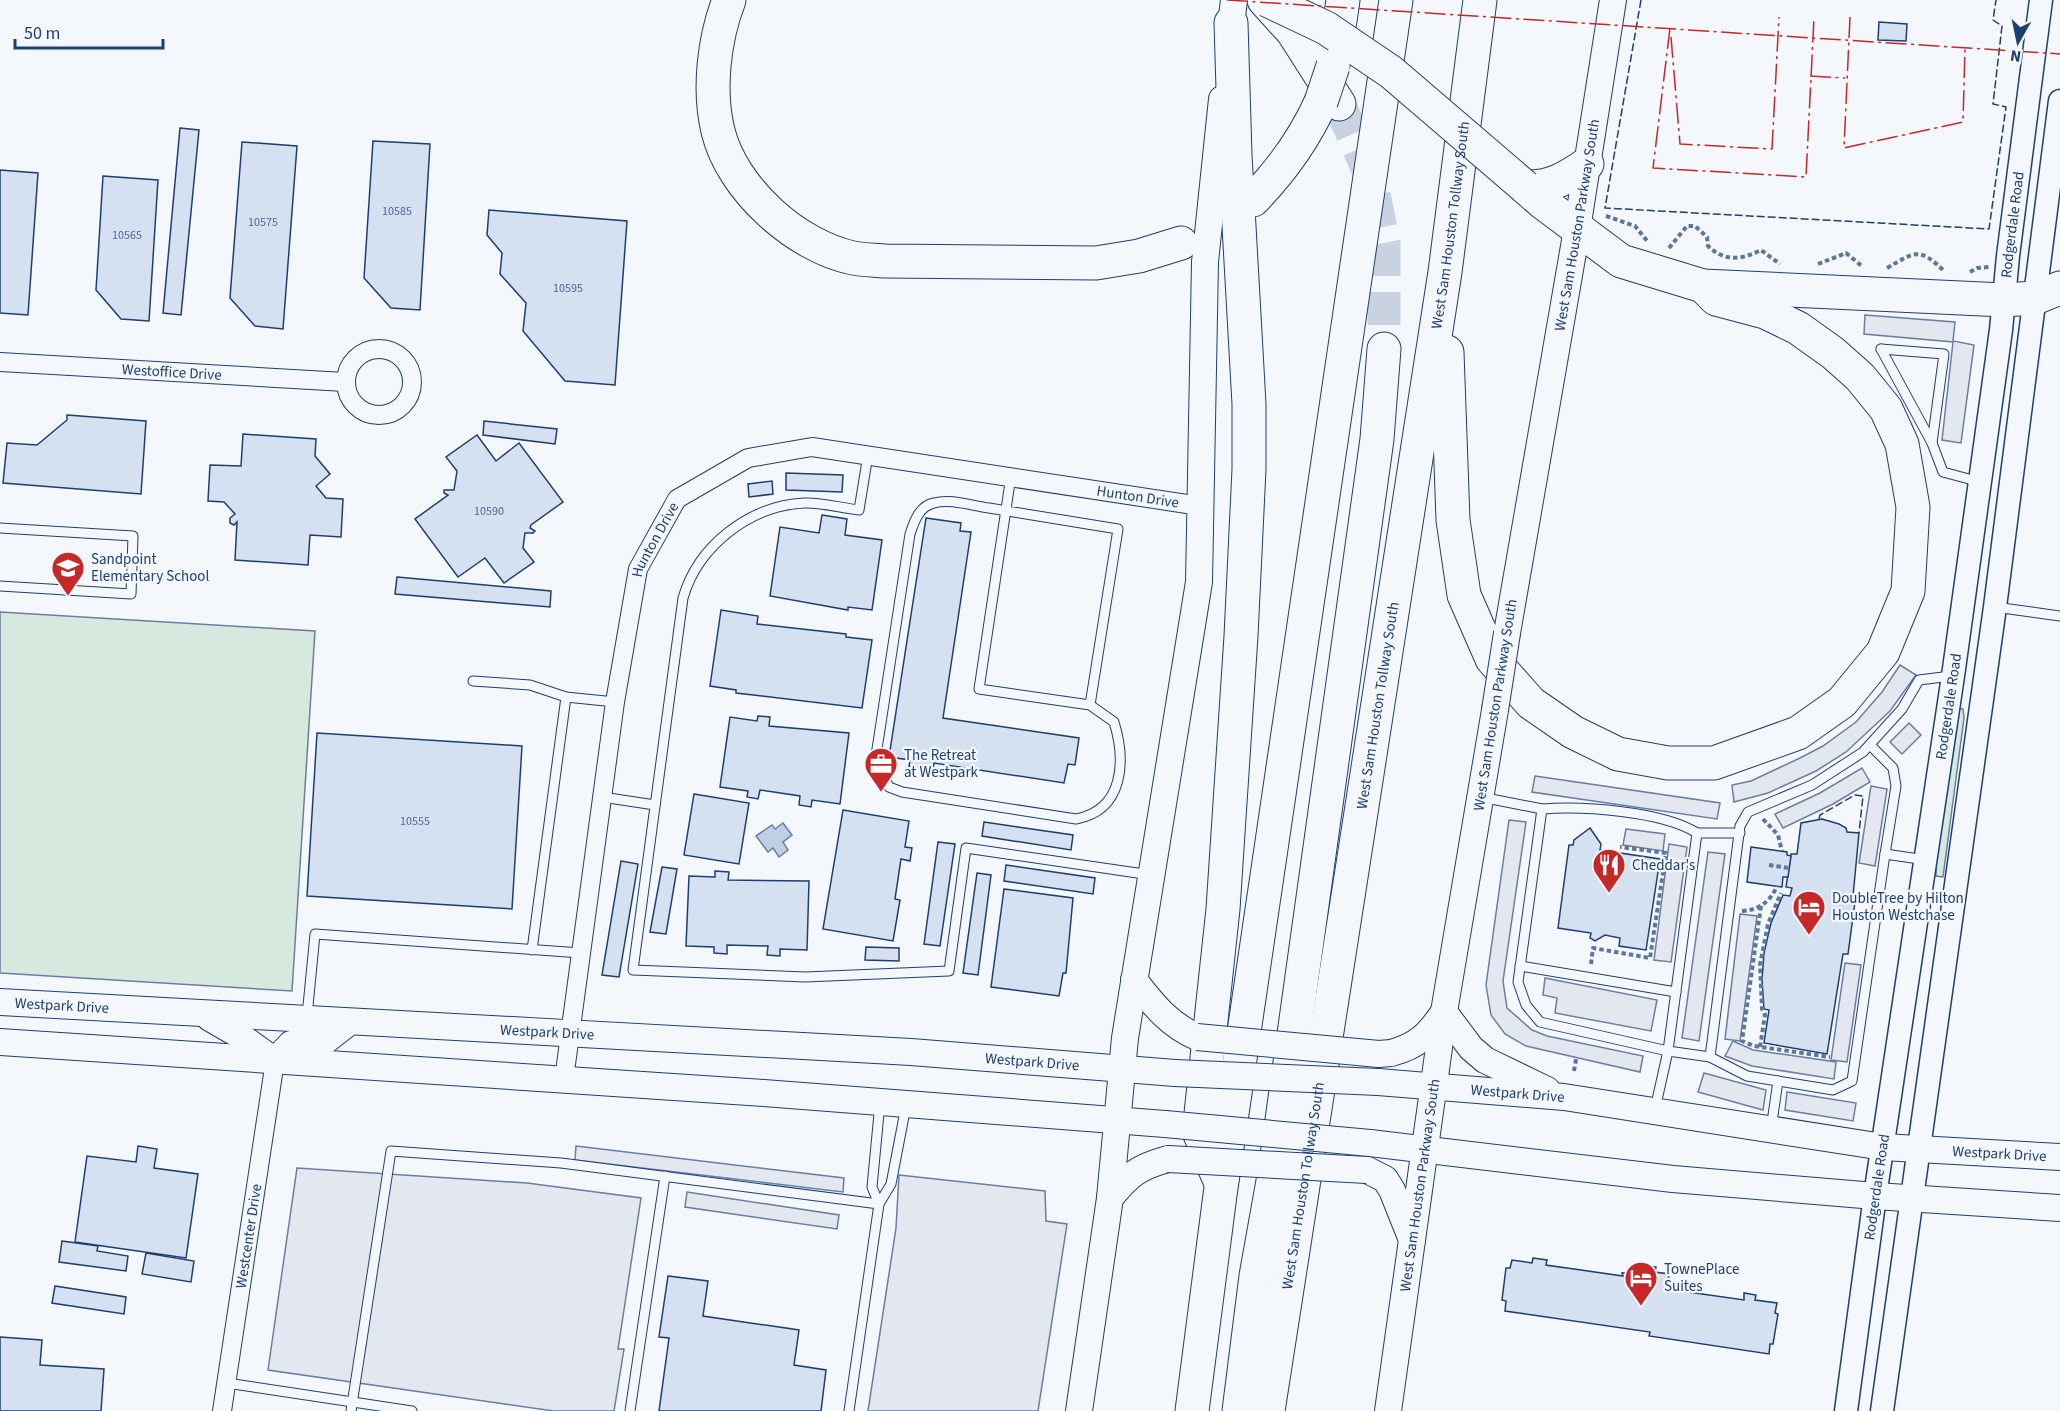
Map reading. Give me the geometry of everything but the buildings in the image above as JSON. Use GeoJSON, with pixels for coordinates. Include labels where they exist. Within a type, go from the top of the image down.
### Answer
{"type":"FeatureCollection","features":[{"type":"Feature","properties":{"kind":"highway"},"geometry":{"type":"LineString","coordinates":[[1265,0],[1293,32],[1330,103]]}},
{"type":"Feature","properties":{"kind":"highway"},"geometry":{"type":"LineString","coordinates":[[1265,0],[1326,28],[1391,72],[1536,192],[1579,218],[1621,261],[1702,286],[2033,295]]}},
{"type":"Feature","properties":{"kind":"highway"},"geometry":{"type":"LineString","coordinates":[[1253,200],[1283,170],[1309,129],[1330,103],[1343,0]]}},
{"type":"Feature","properties":{"kind":"highway"},"geometry":{"type":"LineString","coordinates":[[1192,1411],[1221,1184],[1396,0]]}},
{"type":"Feature","properties":{"kind":"highway","name":"West Sam Houston Tollway South"},"geometry":{"type":"LineString","coordinates":[[1268,1411],[1445,272],[1480,0]]}},
{"type":"Feature","properties":{"kind":"highway"},"geometry":{"type":"LineString","coordinates":[[729,1],[719,35],[713,81],[718,132],[739,177],[776,219],[821,247],[853,258],[885,261],[1096,263],[1139,256],[1181,243]]}},
{"type":"Feature","properties":{"kind":"highway"},"geometry":{"type":"LineString","coordinates":[[1221,1184],[1199,1132],[1223,909],[1242,624],[1249,469],[1248,392],[1235,155],[1233,10]]}},
{"type":"Feature","properties":{"kind":"highway"},"geometry":{"type":"LineString","coordinates":[[1536,192],[1570,176],[1587,164]]}},
{"type":"Feature","properties":{"kind":"highway"},"geometry":{"type":"LineString","coordinates":[[1445,272],[1453,520],[1464,596],[1492,659],[1531,703],[1573,732],[1618,754],[1668,763],[1714,763],[1798,733],[1842,702],[1883,652],[1908,591],[1913,507],[1902,444],[1886,410],[1860,377],[1833,352],[1798,328],[1765,312],[1716,299],[1702,286]]}},
{"type":"Feature","properties":{"kind":"highway"},"geometry":{"type":"LineString","coordinates":[[1239,1411],[1256,1276],[1275,1170],[1374,462],[1384,349]]}},
{"type":"Feature","properties":{"kind":"main road","name":"West Sam Houston Parkway South"},"geometry":{"type":"LineString","coordinates":[[1388,1411],[1427,1149],[1444,1012],[1579,218],[1613,0]]}},
{"type":"Feature","properties":{"kind":"main road"},"geometry":{"type":"LineString","coordinates":[[1079,1411],[1110,1198],[1121,1068],[1199,582],[1205,262],[1211,188],[1233,10]]}},
{"type":"Feature","properties":{"kind":"main road"},"geometry":{"type":"LineString","coordinates":[[1134,980],[1158,1011],[1179,1029],[1197,1037],[1379,1054],[1391,1053],[1419,1043],[1430,1033],[1444,1012],[1471,1048],[1485,1060],[1564,1097]]}},
{"type":"Feature","properties":{"kind":"main road","name":"Westpark Drive"},"geometry":{"type":"LineString","coordinates":[[0,1002],[306,1021],[911,1052],[1175,1073],[1378,1082],[1564,1097],[1883,1147],[2060,1157]]}},
{"type":"Feature","properties":{"kind":"main road"},"geometry":{"type":"LineString","coordinates":[[204,1015],[237,1033],[275,1061]]}},
{"type":"Feature","properties":{"kind":"main road"},"geometry":{"type":"LineString","coordinates":[[275,1061],[291,1044],[325,1041],[348,1023]]}},
{"type":"Feature","properties":{"kind":"main road"},"geometry":{"type":"LineString","coordinates":[[0,1042],[564,1079],[1165,1124],[1427,1149],[1673,1179],[1875,1196],[2060,1208]]}},
{"type":"Feature","properties":{"kind":"main road"},"geometry":{"type":"LineString","coordinates":[[1110,1198],[1127,1178],[1144,1165],[1168,1159],[1367,1170],[1385,1179],[1392,1190],[1412,1240]]}},
{"type":"Feature","properties":{"kind":"street","name":"Rodgerdale Road"},"geometry":{"type":"LineString","coordinates":[[1846,1411],[1875,1196],[1980,482],[2033,295],[2041,0]]}},
{"type":"Feature","properties":{"kind":"street","name":"Rodgerdale Road"},"geometry":{"type":"LineString","coordinates":[[1882,1411],[1995,607],[2033,295],[2060,101]]}},
{"type":"Feature","properties":{"kind":"street","name":"Westoffice Drive"},"geometry":{"type":"LineString","coordinates":[[0,362],[345,382]]}},
{"type":"Feature","properties":{"kind":"street","name":"Hunton Drive"},"geometry":{"type":"LineString","coordinates":[[564,1079],[615,702],[638,569],[677,499],[748,459],[812,447],[1200,506]]}},
{"type":"Feature","properties":{"kind":"street"},"geometry":{"type":"LineString","coordinates":[[1964,601],[1995,607]]}},
{"type":"Feature","properties":{"kind":"street","name":"Westcenter Drive"},"geometry":{"type":"LineString","coordinates":[[222,1411],[275,1061]]}},
{"type":"Feature","properties":{"kind":"lane"},"geometry":{"type":"LineString","coordinates":[[1932,443],[1944,354],[1881,349],[1932,443],[1943,472],[1980,482]]}},
{"type":"Feature","properties":{"kind":"lane"},"geometry":{"type":"LineString","coordinates":[[868,455],[859,510],[805,503],[775,507],[749,517],[709,549],[689,579],[683,598],[633,970],[805,977],[949,971],[966,848],[1153,875]]}},
{"type":"Feature","properties":{"kind":"lane"},"geometry":{"type":"LineString","coordinates":[[1011,477],[1006,511],[979,689],[1090,705],[1114,722],[1122,763],[1117,783],[1106,804],[1093,816],[1076,819],[902,792],[889,787],[875,762],[914,520],[924,508],[933,503],[947,502],[1006,511],[1118,529],[1090,705]]}},
{"type":"Feature","properties":{"kind":"lane"},"geometry":{"type":"LineString","coordinates":[[0,528],[133,536],[131,594],[0,586]]}},
{"type":"Feature","properties":{"kind":"lane"},"geometry":{"type":"LineString","coordinates":[[1995,607],[2060,616]]}},
{"type":"Feature","properties":{"kind":"lane"},"geometry":{"type":"LineString","coordinates":[[1710,1057],[1740,833],[1749,812],[1812,785],[1870,745],[1902,709],[1919,680],[1953,676]]}},
{"type":"Feature","properties":{"kind":"lane"},"geometry":{"type":"LineString","coordinates":[[473,681],[530,685],[566,697],[615,702]]}},
{"type":"Feature","properties":{"kind":"lane"},"geometry":{"type":"LineString","coordinates":[[532,950],[566,697]]}},
{"type":"Feature","properties":{"kind":"lane"},"geometry":{"type":"LineString","coordinates":[[1542,809],[1518,982],[1526,1005],[1540,1022],[1668,1051],[1710,1057],[1747,1076],[1833,1090],[1852,1081],[1896,786],[1893,768],[1870,745]]}},
{"type":"Feature","properties":{"kind":"lane"},"geometry":{"type":"LineString","coordinates":[[602,797],[655,805]]}},
{"type":"Feature","properties":{"kind":"lane"},"geometry":{"type":"LineString","coordinates":[[1480,797],[1542,809],[1576,807],[1680,822],[1697,833],[1740,833]]}},
{"type":"Feature","properties":{"kind":"lane"},"geometry":{"type":"LineString","coordinates":[[1654,1112],[1668,1051],[1697,833]]}},
{"type":"Feature","properties":{"kind":"lane"},"geometry":{"type":"LineString","coordinates":[[1885,854],[1926,860]]}},
{"type":"Feature","properties":{"kind":"lane"},"geometry":{"type":"LineString","coordinates":[[306,1021],[315,934],[581,953]]}},
{"type":"Feature","properties":{"kind":"lane"},"geometry":{"type":"LineString","coordinates":[[1520,966],[1676,992]]}},
{"type":"Feature","properties":{"kind":"lane"},"geometry":{"type":"LineString","coordinates":[[1771,1130],[1778,1081]]}},
{"type":"Feature","properties":{"kind":"lane"},"geometry":{"type":"LineString","coordinates":[[879,1204],[872,1187],[880,1102]]}},
{"type":"Feature","properties":{"kind":"lane"},"geometry":{"type":"LineString","coordinates":[[849,1411],[879,1204],[891,1184],[906,1104]]}},
{"type":"Feature","properties":{"kind":"lane"},"geometry":{"type":"LineString","coordinates":[[352,1406],[391,1151],[561,1163],[879,1204]]}},
{"type":"Feature","properties":{"kind":"lane"},"geometry":{"type":"LineString","coordinates":[[630,1411],[665,1176]]}},
{"type":"Feature","properties":{"kind":"lane"},"geometry":{"type":"LineString","coordinates":[[226,1383],[352,1406],[412,1411]]}},
{"type":"Feature","properties":{"kind":"path"},"geometry":{"type":"LineString","coordinates":[[1579,218],[1601,212],[1635,226],[1654,247]]}},
{"type":"Feature","properties":{"kind":"path"},"geometry":{"type":"LineString","coordinates":[[1662,248],[1671,248],[1687,226],[1695,226],[1707,237],[1708,246],[1722,257],[1744,258],[1761,250],[1782,266]]}},
{"type":"Feature","properties":{"kind":"path"},"geometry":{"type":"LineString","coordinates":[[1812,268],[1846,253],[1866,269]]}},
{"type":"Feature","properties":{"kind":"path"},"geometry":{"type":"LineString","coordinates":[[1878,270],[1885,270],[1907,254],[1915,254],[1930,259],[1946,274]]}},
{"type":"Feature","properties":{"kind":"path"},"geometry":{"type":"LineString","coordinates":[[1963,277],[1977,268],[1989,267]]}},
{"type":"Feature","properties":{"kind":"path"},"geometry":{"type":"LineString","coordinates":[[1753,810],[1773,827],[1782,851]]}},
{"type":"Feature","properties":{"kind":"path"},"geometry":{"type":"LineString","coordinates":[[1591,964],[1593,948],[1650,958],[1666,853],[1620,847]]}},
{"type":"Feature","properties":{"kind":"path"},"geometry":{"type":"LineString","coordinates":[[1769,865],[1789,868]]}},
{"type":"Feature","properties":{"kind":"path"},"geometry":{"type":"LineString","coordinates":[[1729,910],[1744,911],[1761,906],[1769,900],[1777,886]]}},
{"type":"Feature","properties":{"kind":"path"},"geometry":{"type":"LineString","coordinates":[[1760,1047],[1765,1016],[1760,990],[1763,942],[1781,893]]}},
{"type":"Feature","properties":{"kind":"path"},"geometry":{"type":"LineString","coordinates":[[1761,906],[1742,1041],[1760,1047],[1830,1057]]}},
{"type":"Feature","properties":{"kind":"path"},"geometry":{"type":"LineString","coordinates":[[1760,916],[1770,919]]}},
{"type":"Feature","properties":{"kind":"path"},"geometry":{"type":"LineString","coordinates":[[1756,939],[1763,942]]}},
{"type":"Feature","properties":{"kind":"path"},"geometry":{"type":"LineString","coordinates":[[1749,990],[1760,990]]}},
{"type":"Feature","properties":{"kind":"path"},"geometry":{"type":"LineString","coordinates":[[1574,1071],[1575,1059]]}},
{"type":"Feature","properties":{"kind":"shaded area"},"geometry":{"type":"Polygon","coordinates":[[[1865,315],[1955,322],[1953,341],[1974,345],[1961,443],[1942,440],[1953,342],[1864,334],[1865,315]]]}},
{"type":"Feature","properties":{"kind":"shaded area"},"geometry":{"type":"Polygon","coordinates":[[[0,612],[315,631],[292,991],[0,973],[0,612]]]}},
{"type":"Feature","properties":{"kind":"shaded area"},"geometry":{"type":"Polygon","coordinates":[[[1900,665],[1916,675],[1890,711],[1846,752],[1816,771],[1768,793],[1734,802],[1732,785],[1751,781],[1800,758],[1823,746],[1856,722],[1882,692],[1900,665]]]}},
{"type":"Feature","properties":{"kind":"shaded area"},"geometry":{"type":"Polygon","coordinates":[[[1957,708],[1963,709],[1964,718],[1943,877],[1936,876],[1937,834],[1957,708]]]}},
{"type":"Feature","properties":{"kind":"shaded area"},"geometry":{"type":"Polygon","coordinates":[[[1909,723],[1921,735],[1902,754],[1890,742],[1909,723]]]}},
{"type":"Feature","properties":{"kind":"shaded area"},"geometry":{"type":"Polygon","coordinates":[[[1862,768],[1870,782],[1833,804],[1783,828],[1775,814],[1820,793],[1862,768]]]}},
{"type":"Feature","properties":{"kind":"shaded area"},"geometry":{"type":"Polygon","coordinates":[[[1535,776],[1720,803],[1717,819],[1532,792],[1535,776]]]}},
{"type":"Feature","properties":{"kind":"shaded area"},"geometry":{"type":"Polygon","coordinates":[[[1871,786],[1887,789],[1875,866],[1859,863],[1871,786]]]}},
{"type":"Feature","properties":{"kind":"shaded area"},"geometry":{"type":"Polygon","coordinates":[[[1509,820],[1526,822],[1503,981],[1507,1008],[1532,1030],[1547,1036],[1643,1056],[1640,1072],[1526,1046],[1505,1034],[1491,1015],[1486,985],[1509,820]]]}},
{"type":"Feature","properties":{"kind":"shaded area"},"geometry":{"type":"Polygon","coordinates":[[[1626,829],[1665,834],[1663,851],[1623,845],[1626,829]]]}},
{"type":"Feature","properties":{"kind":"shaded area"},"geometry":{"type":"Polygon","coordinates":[[[1669,844],[1687,847],[1671,962],[1654,960],[1669,844]]]}},
{"type":"Feature","properties":{"kind":"shaded area"},"geometry":{"type":"Polygon","coordinates":[[[1708,852],[1725,854],[1699,1041],[1682,1038],[1708,852]]]}},
{"type":"Feature","properties":{"kind":"shaded area"},"geometry":{"type":"Polygon","coordinates":[[[1740,914],[1757,916],[1740,1041],[1725,1039],[1740,914]]]}},
{"type":"Feature","properties":{"kind":"shaded area"},"geometry":{"type":"Polygon","coordinates":[[[1845,963],[1861,965],[1847,1062],[1831,1060],[1845,963]]]}},
{"type":"Feature","properties":{"kind":"shaded area"},"geometry":{"type":"Polygon","coordinates":[[[1545,978],[1657,1000],[1651,1031],[1555,1013],[1557,998],[1543,995],[1545,978]]]}},
{"type":"Feature","properties":{"kind":"shaded area"},"geometry":{"type":"Polygon","coordinates":[[[1733,1041],[1753,1050],[1836,1062],[1834,1079],[1752,1066],[1725,1056],[1733,1041]]]}},
{"type":"Feature","properties":{"kind":"shaded area"},"geometry":{"type":"Polygon","coordinates":[[[1704,1073],[1766,1090],[1763,1110],[1698,1092],[1704,1073]]]}},
{"type":"Feature","properties":{"kind":"shaded area"},"geometry":{"type":"Polygon","coordinates":[[[1787,1092],[1856,1103],[1853,1121],[1785,1110],[1787,1092]]]}},
{"type":"Feature","properties":{"kind":"shaded area"},"geometry":{"type":"Polygon","coordinates":[[[576,1146],[844,1178],[843,1192],[575,1160],[576,1146]]]}},
{"type":"Feature","properties":{"kind":"shaded area"},"geometry":{"type":"Polygon","coordinates":[[[297,1168],[527,1183],[641,1198],[618,1349],[624,1349],[614,1411],[554,1411],[268,1370],[297,1168]]]}},
{"type":"Feature","properties":{"kind":"shaded area"},"geometry":{"type":"Polygon","coordinates":[[[899,1175],[1045,1191],[1046,1221],[1067,1224],[1038,1411],[868,1411],[896,1228],[899,1175]]]}},
{"type":"Feature","properties":{"kind":"shaded area"},"geometry":{"type":"Polygon","coordinates":[[[687,1192],[839,1215],[837,1229],[685,1207],[687,1192]]]}},
{"type":"Feature","properties":{"kind":"water"},"geometry":{"type":"Polygon","coordinates":[[[783,823],[792,835],[783,842],[788,850],[779,857],[773,848],[768,852],[756,836],[772,825],[775,829],[783,823]]]}},
{"type":"Feature","properties":{"kind":"tunnel"},"geometry":{"type":"LineString","coordinates":[[1339,104],[1370,174],[1384,244],[1384,349]]}},
{"type":"Feature","properties":{"kind":"fence"},"geometry":{"type":"LineString","coordinates":[[1641,0],[1605,208],[1989,229],[2006,107],[1993,104],[2002,26],[1993,20],[1996,0]]}},
{"type":"Feature","properties":{"kind":"fence"},"geometry":{"type":"LineString","coordinates":[[1819,819],[1820,815],[1855,795],[1863,796],[1859,833]]}},
{"type":"Feature","properties":{"kind":"power"},"geometry":{"type":"LineString","coordinates":[[1227,0],[2060,54]]}},
{"type":"Feature","properties":{"kind":"power"},"geometry":{"type":"LineString","coordinates":[[1671,37],[1680,144],[1772,149],[1779,17]]}},
{"type":"Feature","properties":{"kind":"power"},"geometry":{"type":"LineString","coordinates":[[1850,17],[1844,148],[1963,122],[1965,48]]}},
{"type":"Feature","properties":{"kind":"power"},"geometry":{"type":"LineString","coordinates":[[1670,28],[1653,168],[1806,177],[1814,18]]}},
{"type":"Feature","properties":{"kind":"power"},"geometry":{"type":"LineString","coordinates":[[1810,76],[1845,78]]}},
{"type":"Feature","properties":{"kind":"place","name":"Sandpoint Elementary School"},"geometry":{"type":"Point","coordinates":[68,597]}},
{"type":"Feature","properties":{"kind":"place","name":"The Retreat at Westpark"},"geometry":{"type":"Point","coordinates":[881,793]}},
{"type":"Feature","properties":{"kind":"place","name":"Cheddar's"},"geometry":{"type":"Point","coordinates":[1609,894]}},
{"type":"Feature","properties":{"kind":"place","name":"DoubleTree by Hilton Houston Westchase"},"geometry":{"type":"Point","coordinates":[1809,936]}},
{"type":"Feature","properties":{"kind":"place","name":"TownePlace Suites"},"geometry":{"type":"Point","coordinates":[1641,1307]}}]}
